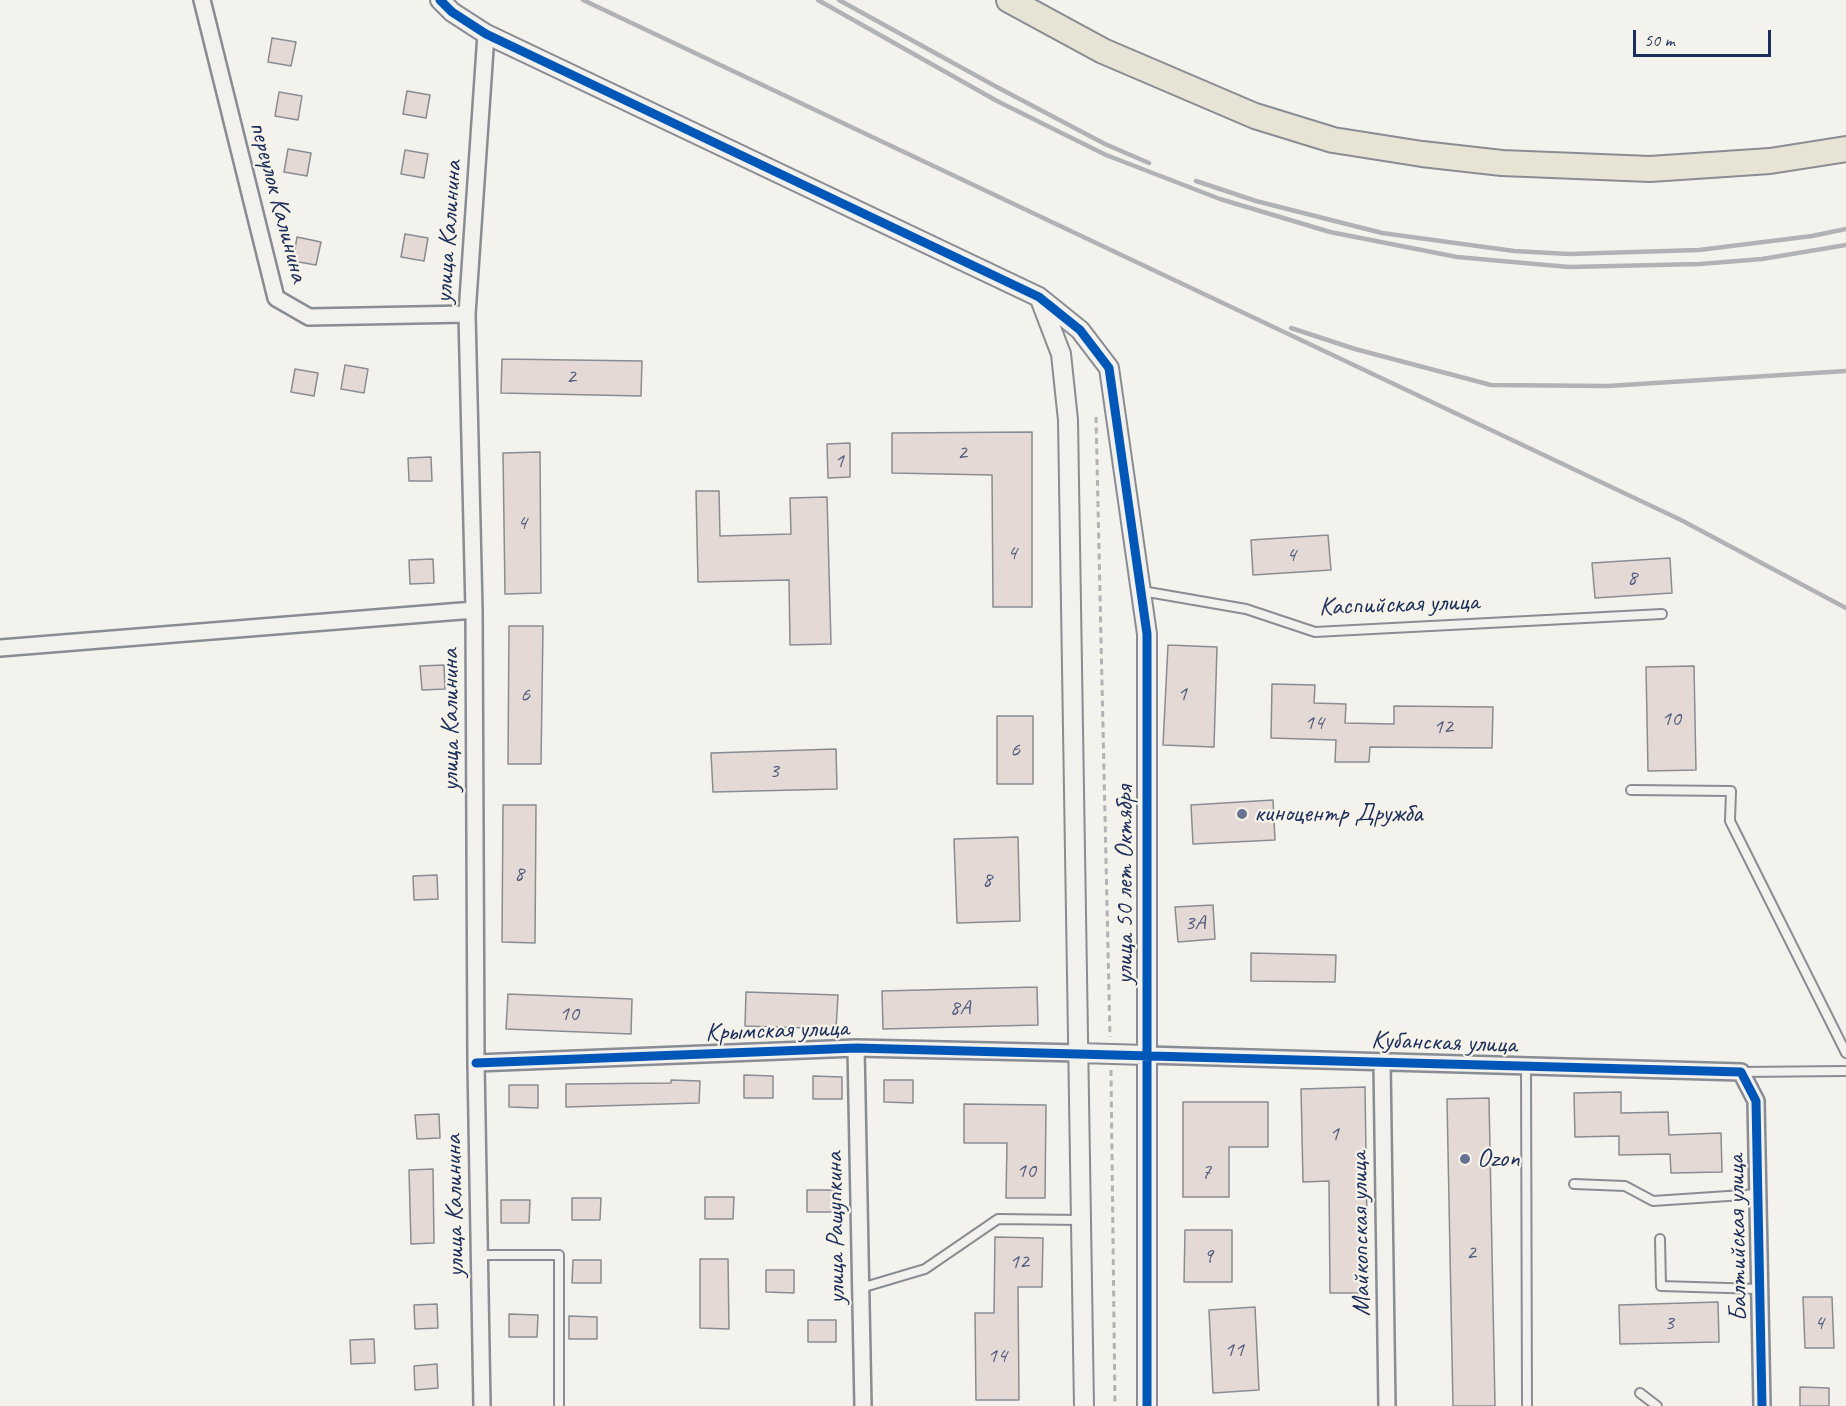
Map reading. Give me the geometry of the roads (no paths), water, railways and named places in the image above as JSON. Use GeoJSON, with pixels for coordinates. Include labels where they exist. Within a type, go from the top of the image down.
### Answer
{"type":"FeatureCollection","features":[{"type":"Feature","properties":{"kind":"main road"},"geometry":{"type":"LineString","coordinates":[[1010,0],[1103,51],[1256,116],[1333,140],[1422,154],[1502,163],[1650,169],[1770,161],[1846,149]]}},
{"type":"Feature","properties":{"kind":"street","name":"переулок Калинина"},"geometry":{"type":"LineString","coordinates":[[202,0],[276,298],[309,317],[467,314]]}},
{"type":"Feature","properties":{"kind":"street"},"geometry":{"type":"LineString","coordinates":[[440,0],[452,12],[486,34],[1039,297]]}},
{"type":"Feature","properties":{"kind":"street","name":"улица Калинина"},"geometry":{"type":"LineString","coordinates":[[482,1406],[476,1063],[474,610],[467,314],[486,34]]}},
{"type":"Feature","properties":{"kind":"street","name":"улица 50 лет Октября"},"geometry":{"type":"LineString","coordinates":[[1039,297],[1080,330],[1109,368],[1147,634],[1147,1406]]}},
{"type":"Feature","properties":{"kind":"street","name":"улица 50 лет Октября"},"geometry":{"type":"LineString","coordinates":[[1039,297],[1061,354],[1068,420],[1084,1406]]}},
{"type":"Feature","properties":{"kind":"street"},"geometry":{"type":"LineString","coordinates":[[0,648],[474,610]]}},
{"type":"Feature","properties":{"kind":"street","name":"Крымская улица"},"geometry":{"type":"LineString","coordinates":[[476,1063],[856,1048],[1079,1053]]}},
{"type":"Feature","properties":{"kind":"street","name":"улица Ращупкина"},"geometry":{"type":"LineString","coordinates":[[856,1048],[863,1406]]}},
{"type":"Feature","properties":{"kind":"street"},"geometry":{"type":"LineString","coordinates":[[1079,1053],[1146,1055]]}},
{"type":"Feature","properties":{"kind":"street","name":"Кубанская улица"},"geometry":{"type":"LineString","coordinates":[[1146,1055],[1741,1072]]}},
{"type":"Feature","properties":{"kind":"street","name":"Майкопская улица"},"geometry":{"type":"LineString","coordinates":[[1382,1062],[1387,1406]]}},
{"type":"Feature","properties":{"kind":"street","name":"Балтийская улица"},"geometry":{"type":"LineString","coordinates":[[1741,1072],[1756,1101],[1762,1406]]}},
{"type":"Feature","properties":{"kind":"lane","name":"Каспийская улица"},"geometry":{"type":"LineString","coordinates":[[1142,591],[1246,609],[1315,632],[1662,614]]}},
{"type":"Feature","properties":{"kind":"lane"},"geometry":{"type":"LineString","coordinates":[[1631,790],[1731,791],[1730,821],[1846,1053]]}},
{"type":"Feature","properties":{"kind":"lane"},"geometry":{"type":"LineString","coordinates":[[1526,1066],[1527,1406]]}},
{"type":"Feature","properties":{"kind":"lane"},"geometry":{"type":"LineString","coordinates":[[1741,1072],[1846,1071]]}},
{"type":"Feature","properties":{"kind":"lane"},"geometry":{"type":"LineString","coordinates":[[1574,1184],[1624,1186],[1653,1201],[1758,1194]]}},
{"type":"Feature","properties":{"kind":"lane"},"geometry":{"type":"LineString","coordinates":[[861,1288],[925,1269],[998,1219],[1081,1220]]}},
{"type":"Feature","properties":{"kind":"lane"},"geometry":{"type":"LineString","coordinates":[[1660,1239],[1662,1286],[1760,1289]]}},
{"type":"Feature","properties":{"kind":"lane"},"geometry":{"type":"LineString","coordinates":[[480,1256],[559,1255],[559,1406]]}},
{"type":"Feature","properties":{"kind":"lane"},"geometry":{"type":"LineString","coordinates":[[1641,1394],[1657,1406]]}},
{"type":"Feature","properties":{"kind":"railway"},"geometry":{"type":"LineString","coordinates":[[583,0],[1681,520],[1846,608]]}},
{"type":"Feature","properties":{"kind":"railway"},"geometry":{"type":"LineString","coordinates":[[818,0],[997,101],[1106,155],[1220,199],[1330,232],[1457,257],[1569,267],[1700,264],[1762,259],[1846,245]]}},
{"type":"Feature","properties":{"kind":"railway"},"geometry":{"type":"LineString","coordinates":[[839,0],[1105,144],[1149,163]]}},
{"type":"Feature","properties":{"kind":"railway"},"geometry":{"type":"LineString","coordinates":[[1196,181],[1256,201],[1382,233],[1514,251],[1569,254],[1699,250],[1812,236],[1846,229]]}},
{"type":"Feature","properties":{"kind":"railway"},"geometry":{"type":"LineString","coordinates":[[1291,328],[1355,349],[1491,385],[1607,386],[1846,371]]}},
{"type":"Feature","properties":{"kind":"place","name":"киноцентр Дружба"},"geometry":{"type":"Point","coordinates":[1242,814]}},
{"type":"Feature","properties":{"kind":"place","name":"Ozon"},"geometry":{"type":"Point","coordinates":[1465,1159]}}]}
